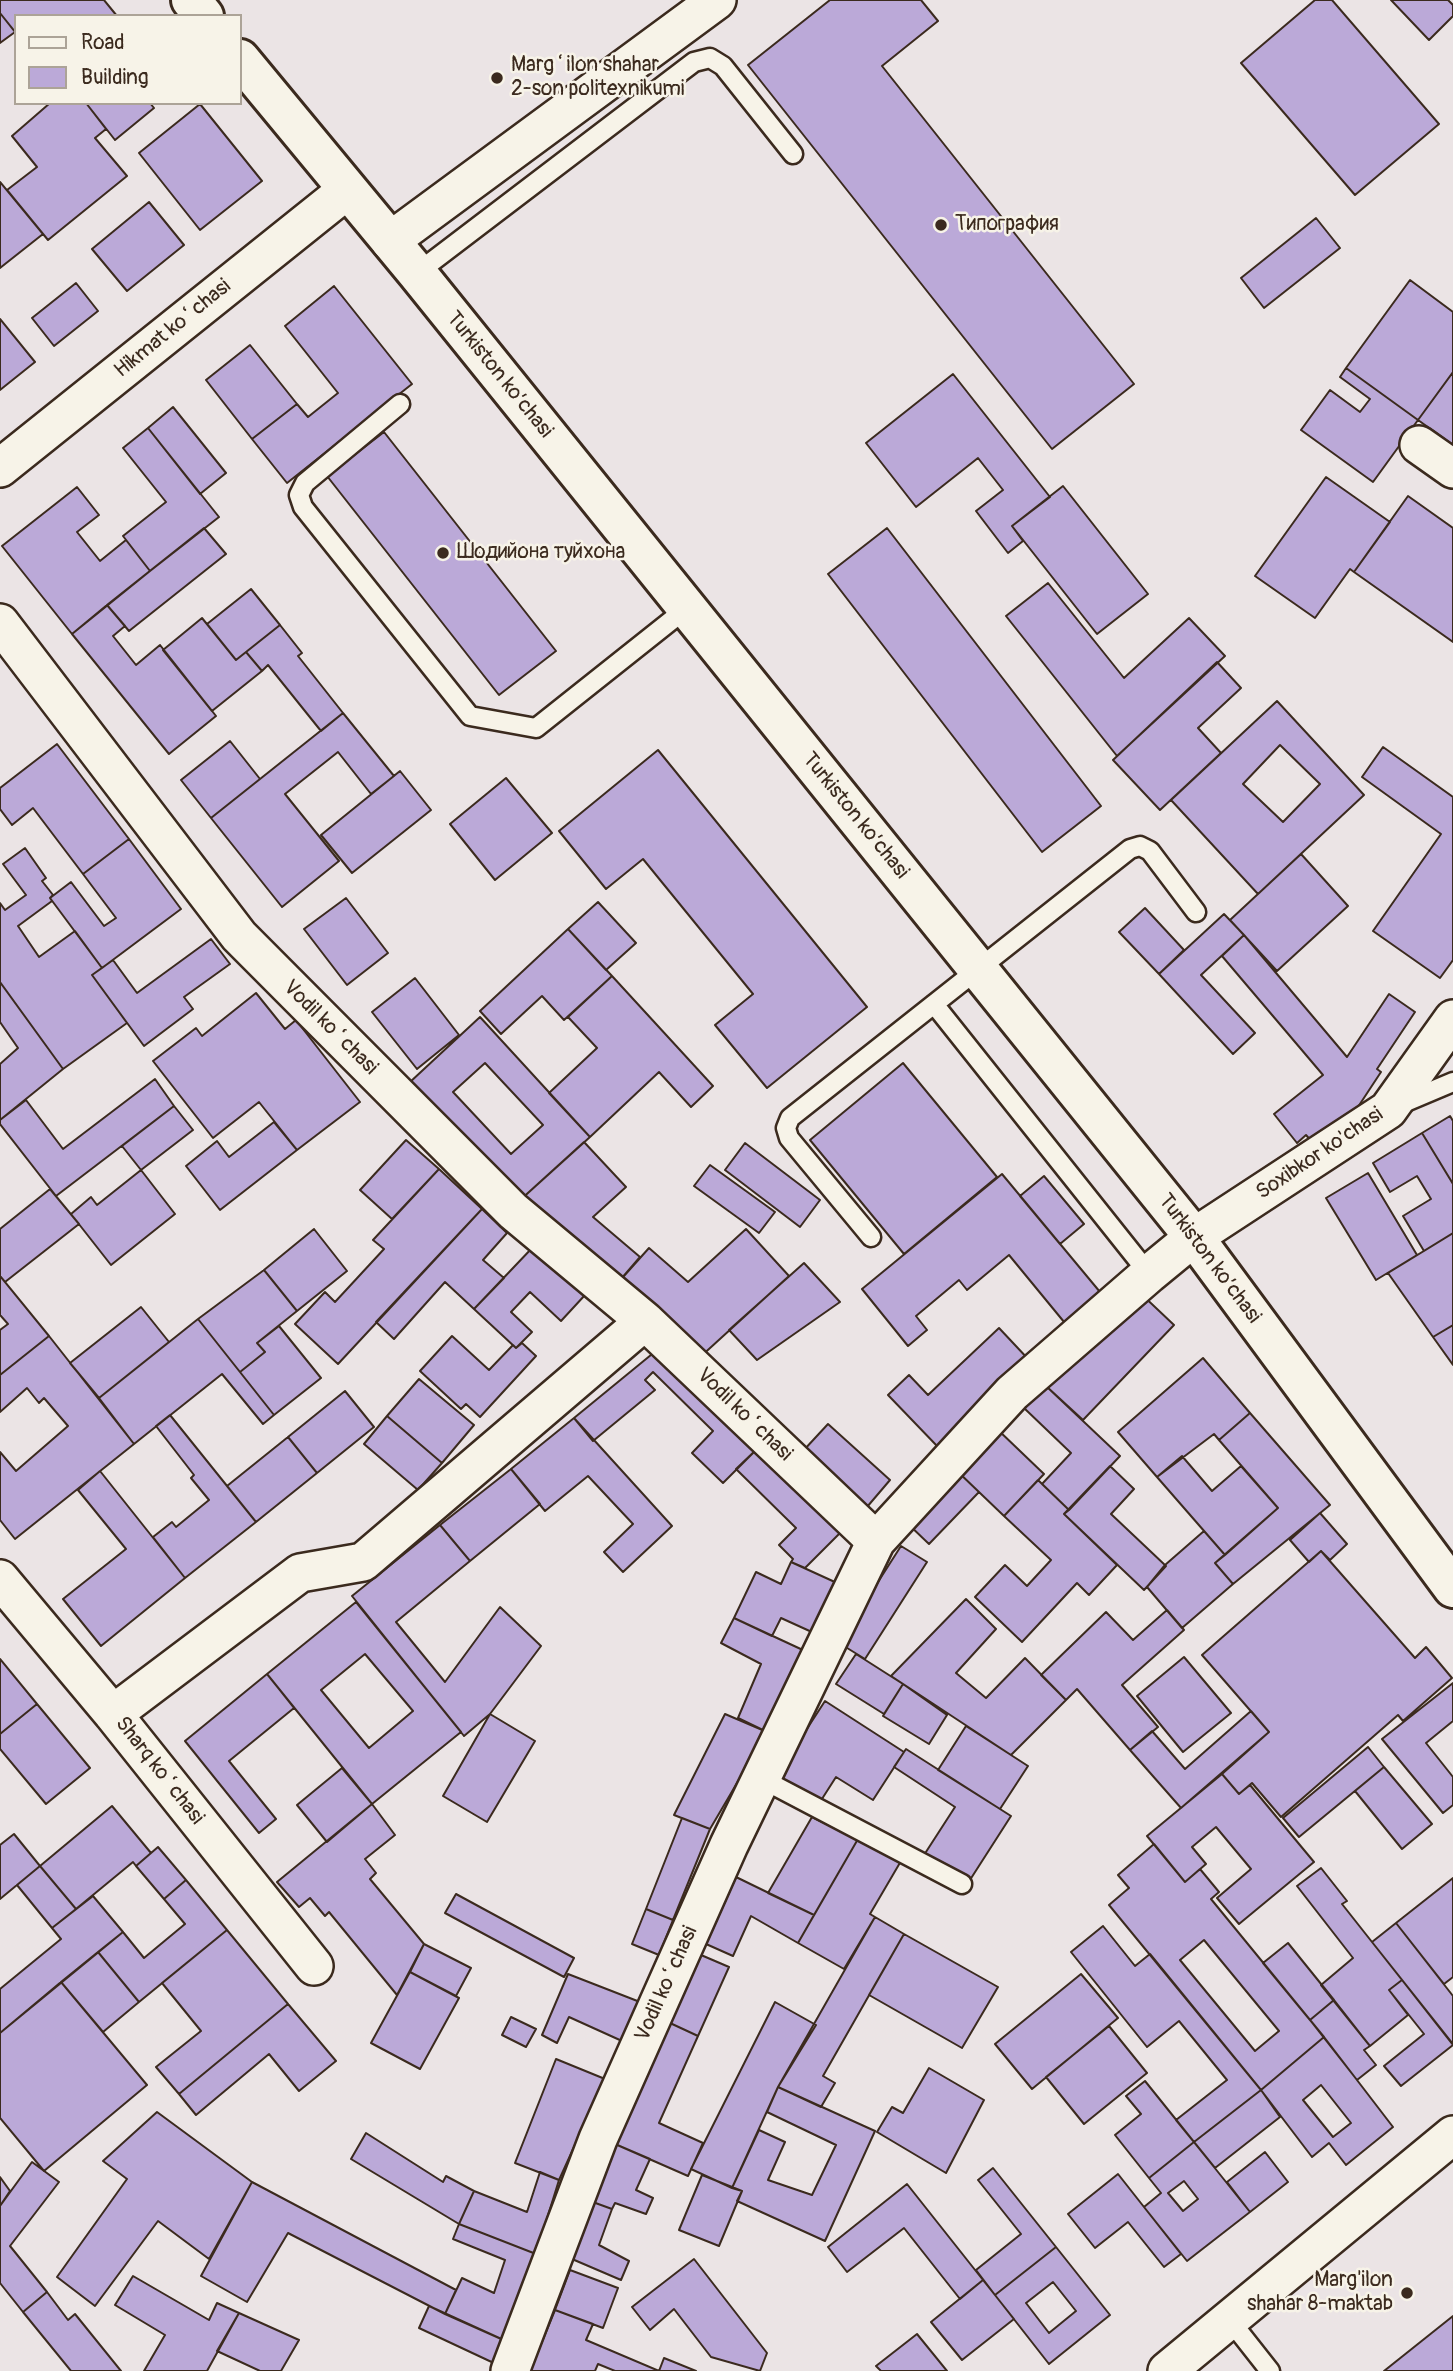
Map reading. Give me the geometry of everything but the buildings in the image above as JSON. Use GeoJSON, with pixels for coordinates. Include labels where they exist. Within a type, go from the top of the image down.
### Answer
{"type":"FeatureCollection","features":[{"type":"Feature","properties":{"kind":"main road"},"geometry":{"type":"LineString","coordinates":[[191,0],[202,14]]}},
{"type":"Feature","properties":{"kind":"main road","name":"Turkiston ko’chasi"},"geometry":{"type":"LineString","coordinates":[[242,61],[417,273],[1194,1237],[1453,1588]]}},
{"type":"Feature","properties":{"kind":"street"},"geometry":{"type":"LineString","coordinates":[[390,241],[717,0]]}},
{"type":"Feature","properties":{"kind":"street","name":"Hikmat koʻchasi"},"geometry":{"type":"LineString","coordinates":[[0,468],[347,190]]}},
{"type":"Feature","properties":{"kind":"street"},"geometry":{"type":"LineString","coordinates":[[1419,445],[1453,469]]}},
{"type":"Feature","properties":{"kind":"street","name":"Vodil koʻchasi"},"geometry":{"type":"LineString","coordinates":[[0,624],[239,936],[513,1211],[645,1321],[876,1541],[729,1845],[598,2139],[510,2371]]}},
{"type":"Feature","properties":{"kind":"street","name":"Soxibkor ko'chasi"},"geometry":{"type":"LineString","coordinates":[[876,1541],[1012,1393],[1149,1274],[1194,1237],[1388,1110],[1453,1019]]}},
{"type":"Feature","properties":{"kind":"street"},"geometry":{"type":"LineString","coordinates":[[113,1714],[300,1573],[363,1562],[645,1321]]}},
{"type":"Feature","properties":{"kind":"street","name":"Sharq koʻchasi"},"geometry":{"type":"LineString","coordinates":[[0,1580],[113,1714],[314,1966]]}},
{"type":"Feature","properties":{"kind":"street"},"geometry":{"type":"LineString","coordinates":[[1167,2371],[1453,2135]]}},
{"type":"Feature","properties":{"kind":"lane"},"geometry":{"type":"LineString","coordinates":[[417,273],[694,62],[710,58],[723,66],[793,153]]}},
{"type":"Feature","properties":{"kind":"lane"},"geometry":{"type":"LineString","coordinates":[[400,404],[305,483],[299,495],[303,507],[470,716],[536,728],[687,608]]}},
{"type":"Feature","properties":{"kind":"lane"},"geometry":{"type":"LineString","coordinates":[[871,1237],[789,1138],[786,1128],[790,1118],[1130,849],[1140,846],[1150,851],[1196,912]]}},
{"type":"Feature","properties":{"kind":"lane"},"geometry":{"type":"LineString","coordinates":[[934,1004],[1149,1274]]}},
{"type":"Feature","properties":{"kind":"lane"},"geometry":{"type":"LineString","coordinates":[[1388,1110],[1453,1082]]}},
{"type":"Feature","properties":{"kind":"lane"},"geometry":{"type":"LineString","coordinates":[[762,1779],[962,1884]]}},
{"type":"Feature","properties":{"kind":"lane"},"geometry":{"type":"LineString","coordinates":[[1229,2319],[1270,2371]]}},
{"type":"Feature","properties":{"kind":"place","name":"Margʻilon shahar 2-son politexnikumi"},"geometry":{"type":"Point","coordinates":[497,78]}},
{"type":"Feature","properties":{"kind":"place","name":"Типография"},"geometry":{"type":"Point","coordinates":[941,225]}},
{"type":"Feature","properties":{"kind":"place","name":"Шодийона туйхона"},"geometry":{"type":"Point","coordinates":[443,553]}},
{"type":"Feature","properties":{"kind":"place","name":"Marg'ilon shahar 8-maktab"},"geometry":{"type":"Point","coordinates":[1407,2293]}}]}
